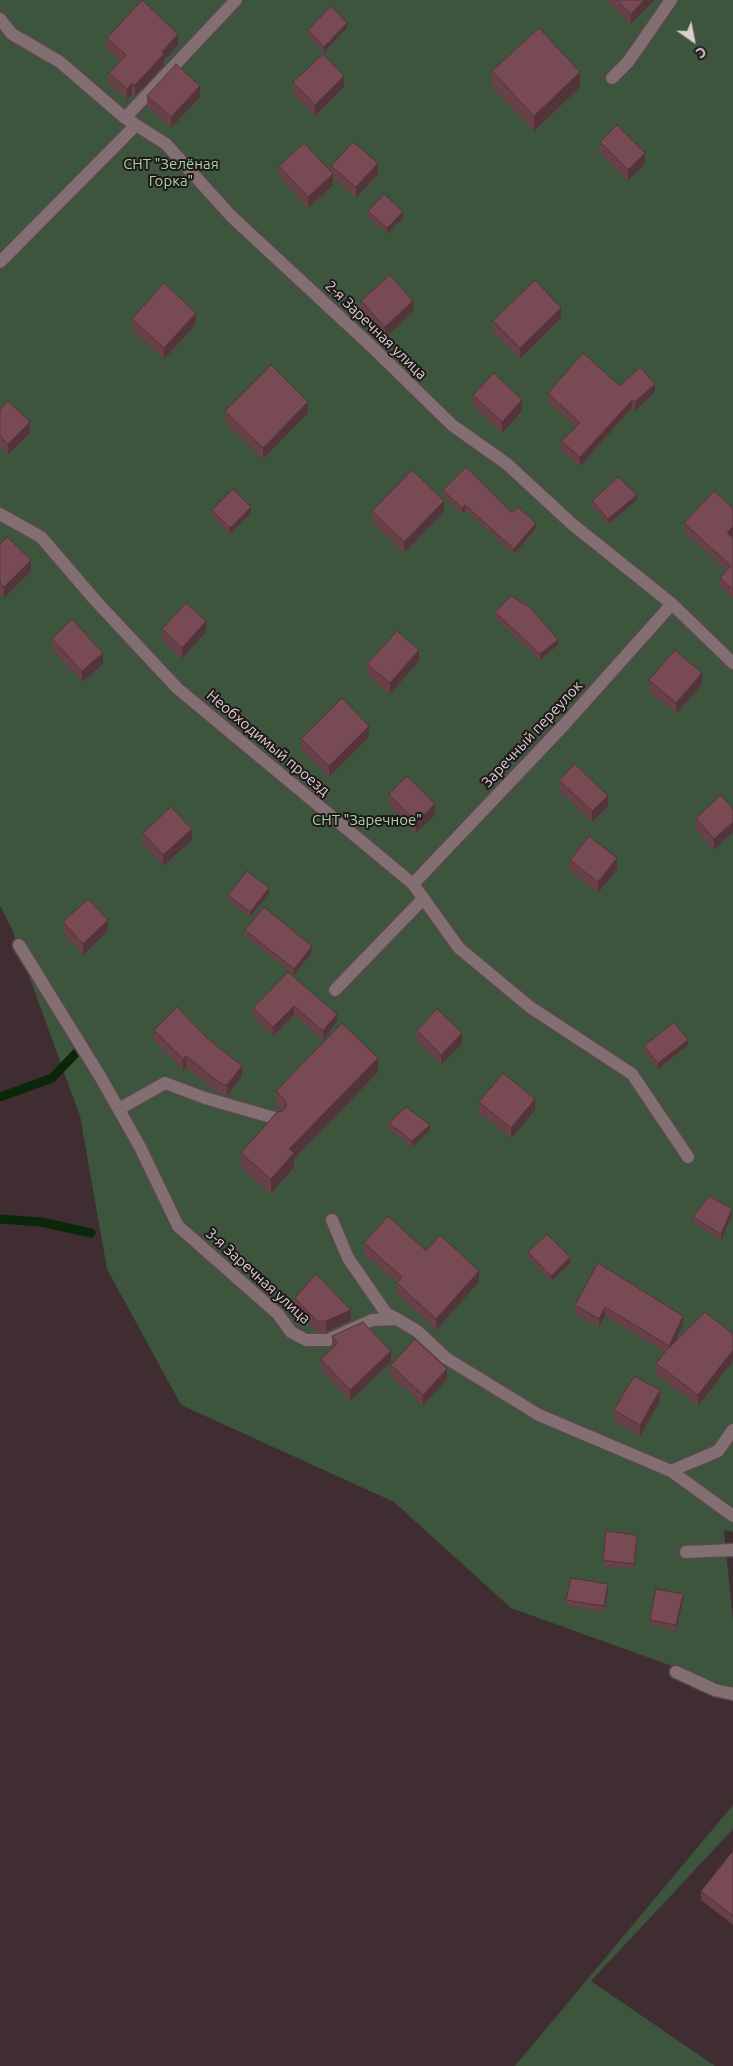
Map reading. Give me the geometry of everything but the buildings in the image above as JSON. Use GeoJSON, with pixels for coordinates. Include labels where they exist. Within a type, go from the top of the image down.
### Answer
{"type":"FeatureCollection","features":[{"type":"Feature","properties":{"kind":"street"},"geometry":{"type":"LineString","coordinates":[[125,118],[236,0]]}},
{"type":"Feature","properties":{"kind":"street"},"geometry":{"type":"LineString","coordinates":[[612,78],[628,62],[671,0]]}},
{"type":"Feature","properties":{"kind":"street","name":"2-я Заречная улица"},"geometry":{"type":"LineString","coordinates":[[0,19],[12,34],[60,62],[125,118],[166,144],[231,216],[452,425],[507,464],[572,524],[672,604],[733,663]]}},
{"type":"Feature","properties":{"kind":"street"},"geometry":{"type":"LineString","coordinates":[[0,262],[136,125]]}},
{"type":"Feature","properties":{"kind":"street","name":"Необходимый проезд"},"geometry":{"type":"LineString","coordinates":[[0,514],[41,537],[95,600],[177,688],[413,884],[458,948],[530,1007],[632,1074],[688,1158]]}},
{"type":"Feature","properties":{"kind":"street","name":"Заречный переулок"},"geometry":{"type":"LineString","coordinates":[[413,884],[563,726],[672,604]]}},
{"type":"Feature","properties":{"kind":"street"},"geometry":{"type":"LineString","coordinates":[[335,990],[423,899]]}},
{"type":"Feature","properties":{"kind":"street","name":"3-я Заречная улица"},"geometry":{"type":"LineString","coordinates":[[19,945],[119,1109],[140,1147],[178,1226],[278,1314],[291,1332],[306,1340],[328,1340],[372,1320],[397,1319]]}},
{"type":"Feature","properties":{"kind":"street"},"geometry":{"type":"LineString","coordinates":[[119,1109],[165,1083],[205,1098],[278,1119]]}},
{"type":"Feature","properties":{"kind":"street"},"geometry":{"type":"LineString","coordinates":[[332,1220],[348,1258],[386,1313],[417,1331],[446,1358],[539,1416],[671,1471],[733,1516]]}},
{"type":"Feature","properties":{"kind":"street"},"geometry":{"type":"LineString","coordinates":[[671,1471],[718,1451],[733,1430]]}},
{"type":"Feature","properties":{"kind":"street"},"geometry":{"type":"LineString","coordinates":[[686,1552],[733,1550]]}},
{"type":"Feature","properties":{"kind":"street"},"geometry":{"type":"LineString","coordinates":[[676,1672],[714,1690],[733,1694]]}},
{"type":"Feature","properties":{"kind":"green space","name":"СНТ \"Заречное\""},"geometry":{"type":"Polygon","coordinates":[[[0,0],[733,0],[733,1532],[724,1530],[733,1620],[733,1688],[511,1608],[394,1502],[181,1405],[107,1269],[80,1116],[12,929],[0,905],[0,0]]]}},
{"type":"Feature","properties":{"kind":"green space"},"geometry":{"type":"Polygon","coordinates":[[[733,1805],[733,1829],[591,1981],[715,2066],[515,2066],[733,1805]]]}},
{"type":"Feature","properties":{"kind":"waterway"},"geometry":{"type":"LineString","coordinates":[[0,1097],[52,1078],[79,1050]]}},
{"type":"Feature","properties":{"kind":"waterway"},"geometry":{"type":"LineString","coordinates":[[0,1219],[41,1222],[91,1233]]}},
{"type":"Feature","properties":{"kind":"park label","name":"СНТ \"Зелёная Горка\""},"geometry":{"type":"Point","coordinates":[171,172]}}]}
